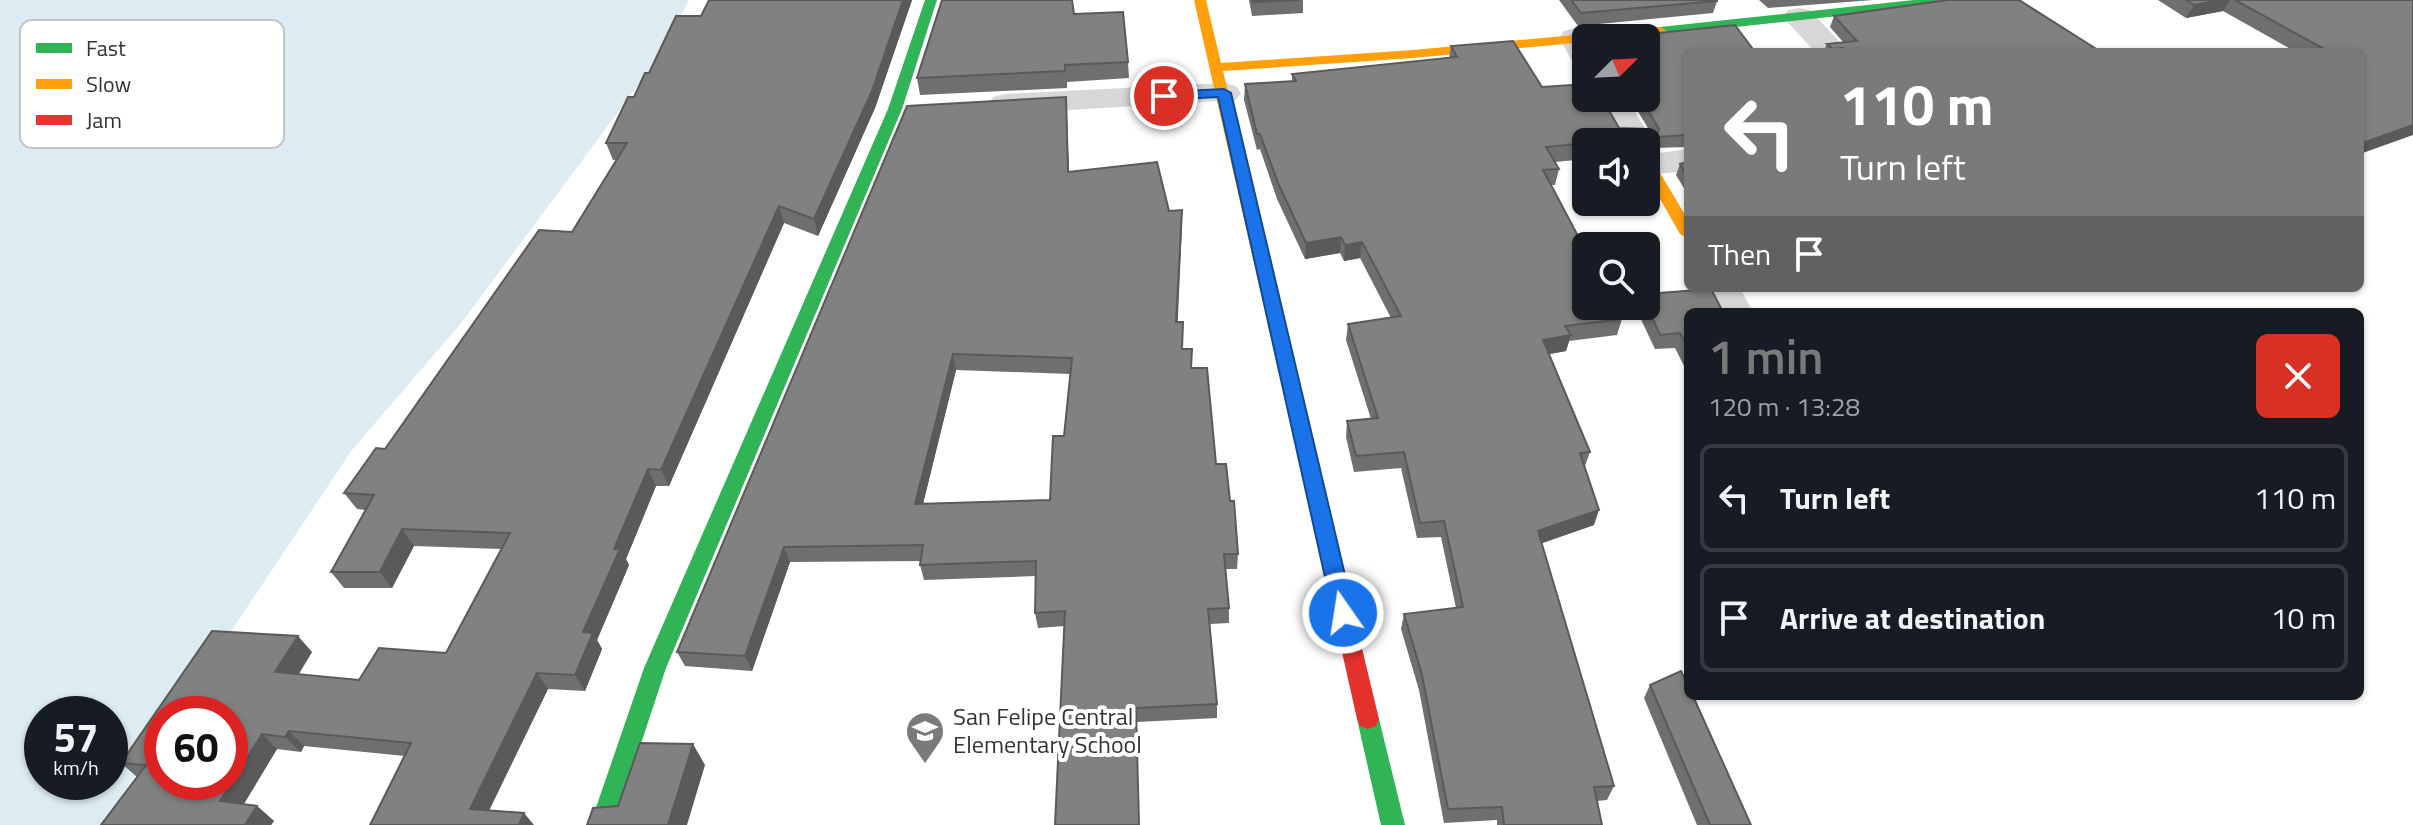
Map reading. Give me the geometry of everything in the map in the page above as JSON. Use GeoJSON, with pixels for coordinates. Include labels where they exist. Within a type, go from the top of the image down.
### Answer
{"type":"FeatureCollection","features":[{"type":"Feature","properties":{"kind":"street"},"geometry":{"type":"LineString","coordinates":[[602,825],[655,668],[911,108],[931,0]]}},
{"type":"Feature","properties":{"kind":"street"},"geometry":{"type":"LineString","coordinates":[[1200,0],[1393,825]]}},
{"type":"Feature","properties":{"kind":"street"},"geometry":{"type":"LineString","coordinates":[[1660,37],[1950,0]]}},
{"type":"Feature","properties":{"kind":"street"},"geometry":{"type":"LineString","coordinates":[[1799,17],[1829,48]]}},
{"type":"Feature","properties":{"kind":"street"},"geometry":{"type":"LineString","coordinates":[[973,105],[1572,49]]}},
{"type":"Feature","properties":{"kind":"street"},"geometry":{"type":"LineString","coordinates":[[1660,158],[1684,160]]}},
{"type":"Feature","properties":{"kind":"street"},"geometry":{"type":"LineString","coordinates":[[1660,185],[1684,227]]}},
{"type":"Feature","properties":{"kind":"shaded area"},"geometry":{"type":"Polygon","coordinates":[[[0,0],[689,0],[662,53],[462,322],[352,450],[188,696],[144,696],[144,762],[128,786],[128,696],[24,696],[24,800],[119,800],[102,825],[0,825],[0,0]]]}},
{"type":"Feature","properties":{"kind":"building"},"geometry":{"type":"Polygon","coordinates":[[[709,0],[903,0],[872,91],[814,219],[779,206],[661,470],[648,469],[614,549],[620,549],[583,632],[593,633],[575,675],[537,673],[470,809],[524,813],[519,825],[370,825],[411,743],[289,731],[285,737],[262,734],[248,756],[248,696],[167,696],[212,631],[298,636],[275,672],[359,680],[379,648],[446,653],[510,533],[402,529],[380,572],[331,572],[374,495],[344,493],[376,448],[385,449],[539,230],[572,232],[627,143],[606,143],[628,97],[634,97],[645,73],[649,73],[676,16],[701,16],[709,0]]]}},
{"type":"Feature","properties":{"kind":"building"},"geometry":{"type":"Polygon","coordinates":[[[942,0],[1072,0],[1074,14],[1123,12],[1128,62],[1065,65],[1065,71],[917,78],[942,0]]]}},
{"type":"Feature","properties":{"kind":"building"},"geometry":{"type":"Polygon","coordinates":[[[1252,0],[1299,0],[1253,2],[1252,0]]]}},
{"type":"Feature","properties":{"kind":"building"},"geometry":{"type":"Polygon","coordinates":[[[1571,0],[1717,0],[1717,1],[1581,13],[1571,0]]]}},
{"type":"Feature","properties":{"kind":"building"},"geometry":{"type":"Polygon","coordinates":[[[1948,0],[2019,0],[2095,48],[1832,48],[1827,44],[1857,41],[1834,16],[1948,0]]]}},
{"type":"Feature","properties":{"kind":"building"},"geometry":{"type":"Polygon","coordinates":[[[2186,0],[2220,0],[2194,5],[2186,0]]]}},
{"type":"Feature","properties":{"kind":"building"},"geometry":{"type":"Polygon","coordinates":[[[2235,0],[2413,0],[2413,125],[2364,143],[2364,48],[2322,48],[2235,0]]]}},
{"type":"Feature","properties":{"kind":"building"},"geometry":{"type":"Polygon","coordinates":[[[1735,25],[1752,48],[1684,48],[1684,135],[1660,137],[1649,112],[1660,112],[1660,33],[1735,25]]]}},
{"type":"Feature","properties":{"kind":"building"},"geometry":{"type":"Polygon","coordinates":[[[1513,41],[1542,87],[1572,85],[1572,112],[1610,112],[1619,128],[1572,128],[1572,144],[1546,147],[1559,169],[1543,170],[1576,232],[1572,232],[1572,320],[1614,320],[1565,326],[1571,335],[1543,340],[1590,452],[1580,453],[1599,510],[1538,531],[1614,786],[1594,787],[1602,825],[1504,825],[1502,807],[1448,809],[1422,675],[1404,614],[1463,607],[1444,521],[1420,523],[1404,452],[1356,456],[1347,421],[1378,418],[1348,324],[1401,316],[1362,242],[1345,245],[1341,237],[1306,243],[1278,183],[1260,134],[1257,134],[1245,84],[1296,81],[1292,74],[1457,57],[1451,46],[1513,41]]]}},
{"type":"Feature","properties":{"kind":"building"},"geometry":{"type":"Polygon","coordinates":[[[1066,97],[1068,172],[1157,162],[1169,211],[1182,210],[1176,322],[1183,322],[1182,349],[1192,349],[1191,368],[1207,368],[1216,464],[1226,464],[1230,501],[1234,501],[1238,554],[1224,554],[1229,608],[1208,609],[1217,704],[1136,708],[1139,825],[1055,825],[1065,611],[1035,613],[1036,561],[920,565],[923,545],[784,547],[745,656],[677,652],[907,106],[1066,97]],[[953,354],[915,504],[1050,500],[1053,436],[1064,436],[1072,358],[953,354]]]}},
{"type":"Feature","properties":{"kind":"building"},"geometry":{"type":"Polygon","coordinates":[[[1713,292],[1721,308],[1684,308],[1684,340],[1680,333],[1660,335],[1653,320],[1660,320],[1660,293],[1713,292]]]}},
{"type":"Feature","properties":{"kind":"building"},"geometry":{"type":"Polygon","coordinates":[[[1681,671],[1684,700],[1695,700],[1751,825],[1710,825],[1650,685],[1681,671]]]}},
{"type":"Feature","properties":{"kind":"building"},"geometry":{"type":"Polygon","coordinates":[[[144,730],[144,765],[128,764],[128,753],[144,730]]]}},
{"type":"Feature","properties":{"kind":"building"},"geometry":{"type":"Polygon","coordinates":[[[640,743],[693,744],[668,825],[587,825],[593,808],[618,806],[640,743]]]}},
{"type":"Feature","properties":{"kind":"building"},"geometry":{"type":"Polygon","coordinates":[[[144,768],[144,800],[221,800],[257,806],[245,825],[101,825],[120,800],[128,800],[128,789],[144,768]]]}},
{"type":"Feature","properties":{"kind":"traffic: fast"},"geometry":{"type":"LineString","coordinates":[[602,825],[655,668],[895,109],[931,0]]}},
{"type":"Feature","properties":{"kind":"traffic: fast"},"geometry":{"type":"LineString","coordinates":[[1660,31],[1950,0]]}},
{"type":"Feature","properties":{"kind":"traffic: fast"},"geometry":{"type":"LineString","coordinates":[[1368,719],[1393,825]]}},
{"type":"Feature","properties":{"kind":"traffic: slow"},"geometry":{"type":"LineString","coordinates":[[1200,0],[1312,478]]}},
{"type":"Feature","properties":{"kind":"traffic: slow"},"geometry":{"type":"LineString","coordinates":[[1216,67],[1572,39]]}},
{"type":"Feature","properties":{"kind":"traffic: slow"},"geometry":{"type":"LineString","coordinates":[[1660,185],[1684,227]]}},
{"type":"Feature","properties":{"kind":"traffic: jam"},"geometry":{"type":"LineString","coordinates":[[1312,478],[1368,719]]}},
{"type":"Feature","properties":{"kind":"place","name":"San Felipe Central Elementary School"},"geometry":{"type":"Point","coordinates":[925,765]}},
{"type":"Feature","properties":{"kind":"route"},"geometry":{"type":"LineString","coordinates":[[1164,96],[1224,93],[1343,613]]}}]}
